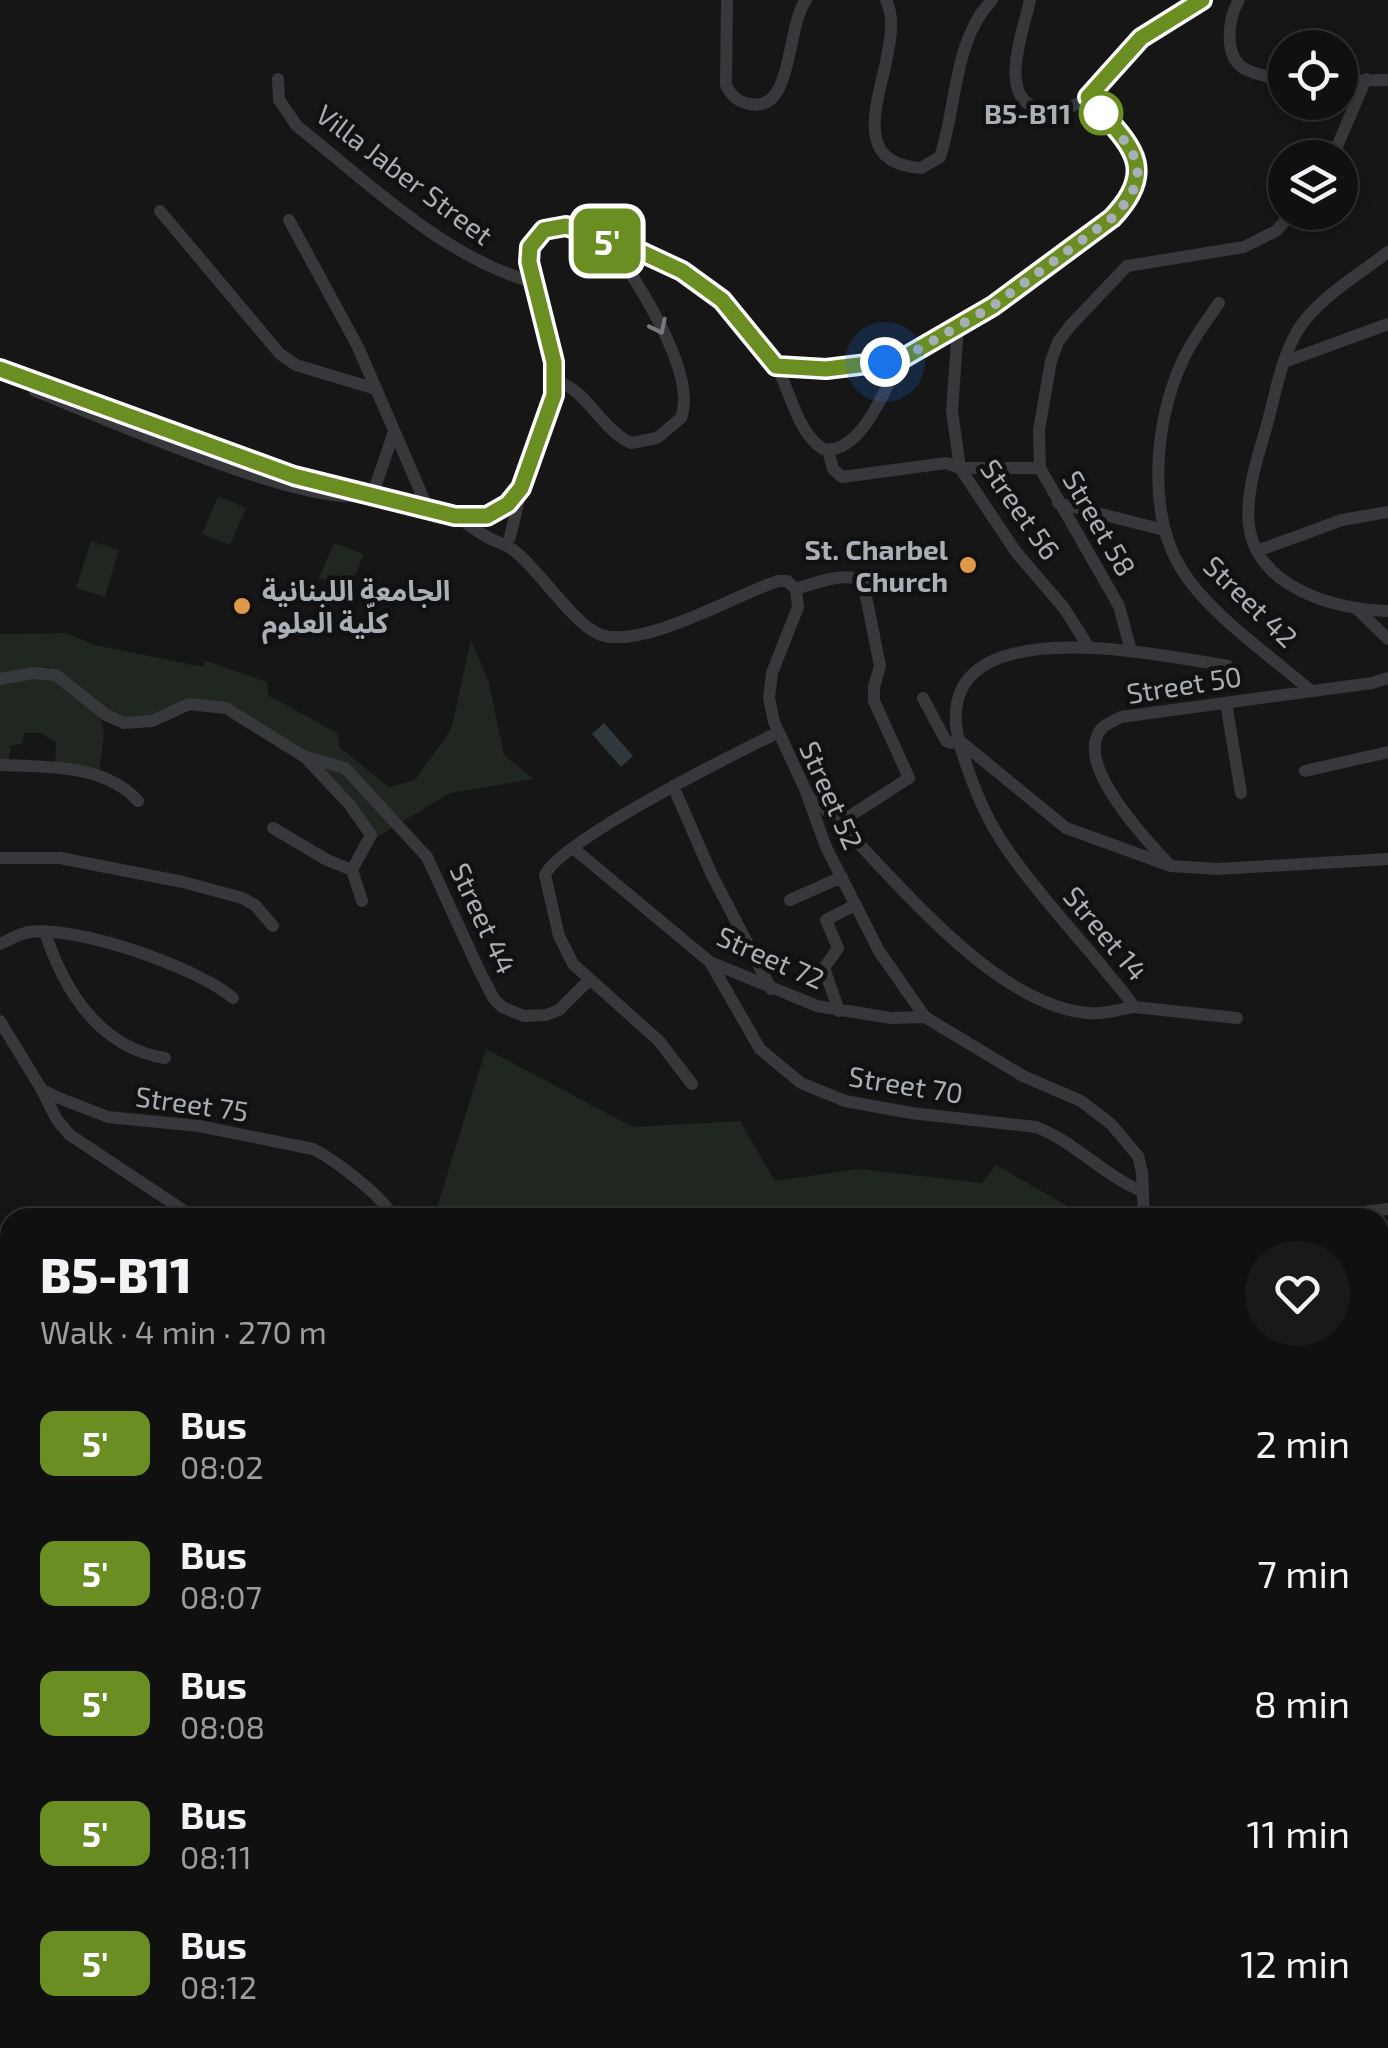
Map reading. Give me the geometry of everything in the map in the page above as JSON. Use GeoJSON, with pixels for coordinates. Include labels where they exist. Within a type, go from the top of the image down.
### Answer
{"type":"FeatureCollection","features":[{"type":"Feature","properties":{"kind":"street"},"geometry":{"type":"LineString","coordinates":[[727,0],[726,85],[734,97],[754,105],[770,101],[782,86],[790,39],[798,11],[806,0]]}},
{"type":"Feature","properties":{"kind":"street"},"geometry":{"type":"LineString","coordinates":[[886,0],[892,28],[874,139],[892,162],[921,168],[940,157],[970,35],[978,14],[992,0]]}},
{"type":"Feature","properties":{"kind":"street"},"geometry":{"type":"LineString","coordinates":[[1030,0],[1015,77],[1021,96],[1035,108],[1048,110],[1065,108],[1088,97],[1141,38],[1202,0]]}},
{"type":"Feature","properties":{"kind":"street"},"geometry":{"type":"LineString","coordinates":[[1239,0],[1230,18],[1236,60],[1242,68],[1268,76]]}},
{"type":"Feature","properties":{"kind":"street","name":"Villa Jaber Street"},"geometry":{"type":"LineString","coordinates":[[278,79],[279,100],[297,126],[460,252],[496,271],[532,282]]}},
{"type":"Feature","properties":{"kind":"street"},"geometry":{"type":"LineString","coordinates":[[1358,79],[1388,80]]}},
{"type":"Feature","properties":{"kind":"street"},"geometry":{"type":"LineString","coordinates":[[1340,140],[1366,79]]}},
{"type":"Feature","properties":{"kind":"street"},"geometry":{"type":"LineString","coordinates":[[776,366],[815,370],[900,360],[993,306],[1112,218],[1131,196],[1139,175],[1136,156],[1088,97]]}},
{"type":"Feature","properties":{"kind":"street"},"geometry":{"type":"LineString","coordinates":[[160,211],[280,354],[296,365],[376,389]]}},
{"type":"Feature","properties":{"kind":"street"},"geometry":{"type":"LineString","coordinates":[[289,220],[340,309],[428,509]]}},
{"type":"Feature","properties":{"kind":"street"},"geometry":{"type":"LineString","coordinates":[[508,543],[521,488],[550,411],[556,381],[532,282],[530,247],[544,230],[566,226],[664,262],[704,285],[744,323],[776,366],[812,440],[828,450],[842,448],[859,434],[900,360]]}},
{"type":"Feature","properties":{"kind":"street","name":"Street 58"},"geometry":{"type":"LineString","coordinates":[[1131,651],[1119,606],[1040,468],[1042,413],[1051,361],[1058,342],[1127,266],[1244,247],[1277,230]]}},
{"type":"Feature","properties":{"kind":"street"},"geometry":{"type":"LineString","coordinates":[[556,381],[569,384],[610,429],[631,442],[657,438],[681,418],[685,392],[675,361],[638,284],[610,242]]}},
{"type":"Feature","properties":{"kind":"street"},"geometry":{"type":"LineString","coordinates":[[1388,252],[1306,319],[1284,362],[1252,482],[1249,526],[1257,551],[1282,578],[1307,594],[1328,603],[1388,612]]}},
{"type":"Feature","properties":{"kind":"street"},"geometry":{"type":"LineString","coordinates":[[1058,503],[1164,530],[1159,461],[1166,406],[1183,358],[1220,304]]}},
{"type":"Feature","properties":{"kind":"street"},"geometry":{"type":"LineString","coordinates":[[1284,362],[1388,324]]}},
{"type":"Feature","properties":{"kind":"street","name":"Street 56"},"geometry":{"type":"LineString","coordinates":[[958,326],[952,412],[960,468],[1016,552],[1064,608],[1088,646]]}},
{"type":"Feature","properties":{"kind":"street"},"geometry":{"type":"LineString","coordinates":[[5,376],[258,475],[328,494],[368,496],[455,516],[493,513],[521,488]]}},
{"type":"Feature","properties":{"kind":"street"},"geometry":{"type":"LineString","coordinates":[[368,496],[394,432]]}},
{"type":"Feature","properties":{"kind":"street"},"geometry":{"type":"LineString","coordinates":[[828,450],[833,469],[842,477],[946,463],[960,468],[1040,468]]}},
{"type":"Feature","properties":{"kind":"street"},"geometry":{"type":"LineString","coordinates":[[1257,551],[1342,520],[1388,512]]}},
{"type":"Feature","properties":{"kind":"street"},"geometry":{"type":"LineString","coordinates":[[493,513],[508,543],[598,634],[631,635],[708,613],[778,581],[796,589],[823,580],[856,576],[865,584],[880,666],[874,701],[909,778],[840,822]]}},
{"type":"Feature","properties":{"kind":"street"},"geometry":{"type":"LineString","coordinates":[[455,516],[481,534],[508,543]]}},
{"type":"Feature","properties":{"kind":"street","name":"Street 42"},"geometry":{"type":"LineString","coordinates":[[1164,530],[1182,571],[1203,596],[1310,691]]}},
{"type":"Feature","properties":{"kind":"street","name":"Street 52"},"geometry":{"type":"LineString","coordinates":[[796,589],[798,607],[770,685],[777,733],[805,789],[826,847],[898,983],[924,1017],[1023,1076],[1100,1114],[1132,1146],[1142,1172],[1143,1208]]}},
{"type":"Feature","properties":{"kind":"street"},"geometry":{"type":"LineString","coordinates":[[1356,609],[1388,638]]}},
{"type":"Feature","properties":{"kind":"street"},"geometry":{"type":"LineString","coordinates":[[1388,626],[1388,638]]}},
{"type":"Feature","properties":{"kind":"street"},"geometry":{"type":"LineString","coordinates":[[1228,666],[1088,646],[1016,654],[975,669],[958,692],[955,718],[959,740],[1066,828],[1171,866],[1218,868],[1388,859]]}},
{"type":"Feature","properties":{"kind":"street","name":"Street 44"},"geometry":{"type":"LineString","coordinates":[[0,679],[33,673],[56,675],[106,715],[124,723],[152,720],[189,704],[226,708],[303,756],[345,768],[428,856],[479,970],[502,1007],[524,1016],[546,1015],[559,1010],[590,979]]}},
{"type":"Feature","properties":{"kind":"street","name":"Street 50"},"geometry":{"type":"LineString","coordinates":[[1171,866],[1103,778],[1095,754],[1102,727],[1121,717],[1372,684],[1388,678]]}},
{"type":"Feature","properties":{"kind":"street"},"geometry":{"type":"LineString","coordinates":[[923,698],[946,742],[959,740]]}},
{"type":"Feature","properties":{"kind":"street"},"geometry":{"type":"LineString","coordinates":[[1226,704],[1241,793]]}},
{"type":"Feature","properties":{"kind":"street"},"geometry":{"type":"LineString","coordinates":[[692,1084],[652,1033],[574,964],[565,950],[545,886],[548,867],[674,786],[777,733]]}},
{"type":"Feature","properties":{"kind":"street","name":"Street 14"},"geometry":{"type":"LineString","coordinates":[[805,789],[978,963],[1052,1006],[1104,1013],[1134,1007],[994,832],[959,740]]}},
{"type":"Feature","properties":{"kind":"street"},"geometry":{"type":"LineString","coordinates":[[1305,771],[1388,752]]}},
{"type":"Feature","properties":{"kind":"street"},"geometry":{"type":"LineString","coordinates":[[303,756],[349,804],[370,836],[352,870],[362,902]]}},
{"type":"Feature","properties":{"kind":"street"},"geometry":{"type":"LineString","coordinates":[[0,765],[91,773],[117,784],[138,802]]}},
{"type":"Feature","properties":{"kind":"street"},"geometry":{"type":"LineString","coordinates":[[674,786],[711,873],[771,989]]}},
{"type":"Feature","properties":{"kind":"street"},"geometry":{"type":"LineString","coordinates":[[273,828],[352,870]]}},
{"type":"Feature","properties":{"kind":"street","name":"Street 72"},"geometry":{"type":"LineString","coordinates":[[574,848],[710,962],[794,999],[891,1018],[924,1017]]}},
{"type":"Feature","properties":{"kind":"street"},"geometry":{"type":"LineString","coordinates":[[2,859],[87,862],[182,882],[255,904],[273,926]]}},
{"type":"Feature","properties":{"kind":"street"},"geometry":{"type":"LineString","coordinates":[[790,900],[842,878]]}},
{"type":"Feature","properties":{"kind":"street"},"geometry":{"type":"LineString","coordinates":[[840,1010],[824,972],[825,963],[838,948],[826,920],[856,905]]}},
{"type":"Feature","properties":{"kind":"street"},"geometry":{"type":"LineString","coordinates":[[0,944],[28,932],[45,932],[141,952],[196,974],[233,998]]}},
{"type":"Feature","properties":{"kind":"street"},"geometry":{"type":"LineString","coordinates":[[45,932],[64,982],[105,1032],[134,1051],[165,1058]]}},
{"type":"Feature","properties":{"kind":"street","name":"Street 70"},"geometry":{"type":"LineString","coordinates":[[710,962],[760,1049],[801,1083],[845,1101],[1036,1127],[1052,1133],[1116,1178],[1142,1191]]}},
{"type":"Feature","properties":{"kind":"street"},"geometry":{"type":"LineString","coordinates":[[1134,1007],[1237,1018]]}},
{"type":"Feature","properties":{"kind":"street"},"geometry":{"type":"LineString","coordinates":[[0,1021],[57,1120],[70,1135],[180,1208]]}},
{"type":"Feature","properties":{"kind":"street","name":"Street 75"},"geometry":{"type":"LineString","coordinates":[[42,1090],[108,1118],[199,1126],[313,1150],[326,1156],[386,1208]]}},
{"type":"Feature","properties":{"kind":"shaded area"},"geometry":{"type":"Polygon","coordinates":[[[218,496],[246,508],[230,545],[202,534],[218,496]]]}},
{"type":"Feature","properties":{"kind":"shaded area"},"geometry":{"type":"Polygon","coordinates":[[[91,541],[119,550],[105,597],[76,588],[91,541]]]}},
{"type":"Feature","properties":{"kind":"shaded area"},"geometry":{"type":"Polygon","coordinates":[[[334,543],[364,554],[349,590],[319,578],[334,543]]]}},
{"type":"Feature","properties":{"kind":"shaded area"},"geometry":{"type":"Polygon","coordinates":[[[66,633],[95,645],[203,667],[206,661],[267,682],[268,695],[337,733],[340,748],[389,787],[415,780],[451,730],[471,640],[489,683],[504,755],[533,779],[450,793],[377,837],[305,752],[226,708],[180,711],[146,727],[117,717],[49,667],[0,674],[0,634],[66,633]]]}},
{"type":"Feature","properties":{"kind":"shaded area"},"geometry":{"type":"Polygon","coordinates":[[[48,675],[100,715],[104,735],[99,774],[55,769],[56,743],[42,733],[24,733],[23,743],[11,746],[8,763],[0,763],[0,681],[48,675]]]}},
{"type":"Feature","properties":{"kind":"shaded area"},"geometry":{"type":"Polygon","coordinates":[[[604,723],[633,756],[621,767],[592,734],[604,723]]]}},
{"type":"Feature","properties":{"kind":"shaded area"},"geometry":{"type":"Polygon","coordinates":[[[486,1049],[633,1127],[740,1121],[775,1181],[859,1169],[982,1183],[996,1165],[1071,1208],[437,1208],[486,1049]]]}},
{"type":"Feature","properties":{"kind":"bus line","name":"5'"},"geometry":{"type":"LineString","coordinates":[[0,369],[294,476],[455,516],[487,516],[508,504],[521,488],[554,395],[554,362],[529,262],[530,247],[538,234],[551,227],[566,226],[637,250],[682,271],[722,300],[776,366],[826,369],[900,360],[993,306],[1126,204],[1139,175],[1136,156],[1088,97],[1141,38],[1202,0]]}},
{"type":"Feature","properties":{"kind":"place","name":"B5-B11"},"geometry":{"type":"Point","coordinates":[1101,113]}},
{"type":"Feature","properties":{"kind":"place","name":"St. Charbel Church"},"geometry":{"type":"Point","coordinates":[968,565]}},
{"type":"Feature","properties":{"kind":"place","name":"الجامعة اللبنانية كلّية العلوم"},"geometry":{"type":"Point","coordinates":[242,606]}},
{"type":"Feature","properties":{"kind":"route"},"geometry":{"type":"LineString","coordinates":[[885,362],[900,360],[993,306],[1126,204],[1139,175],[1136,156],[1101,113]]}}]}
